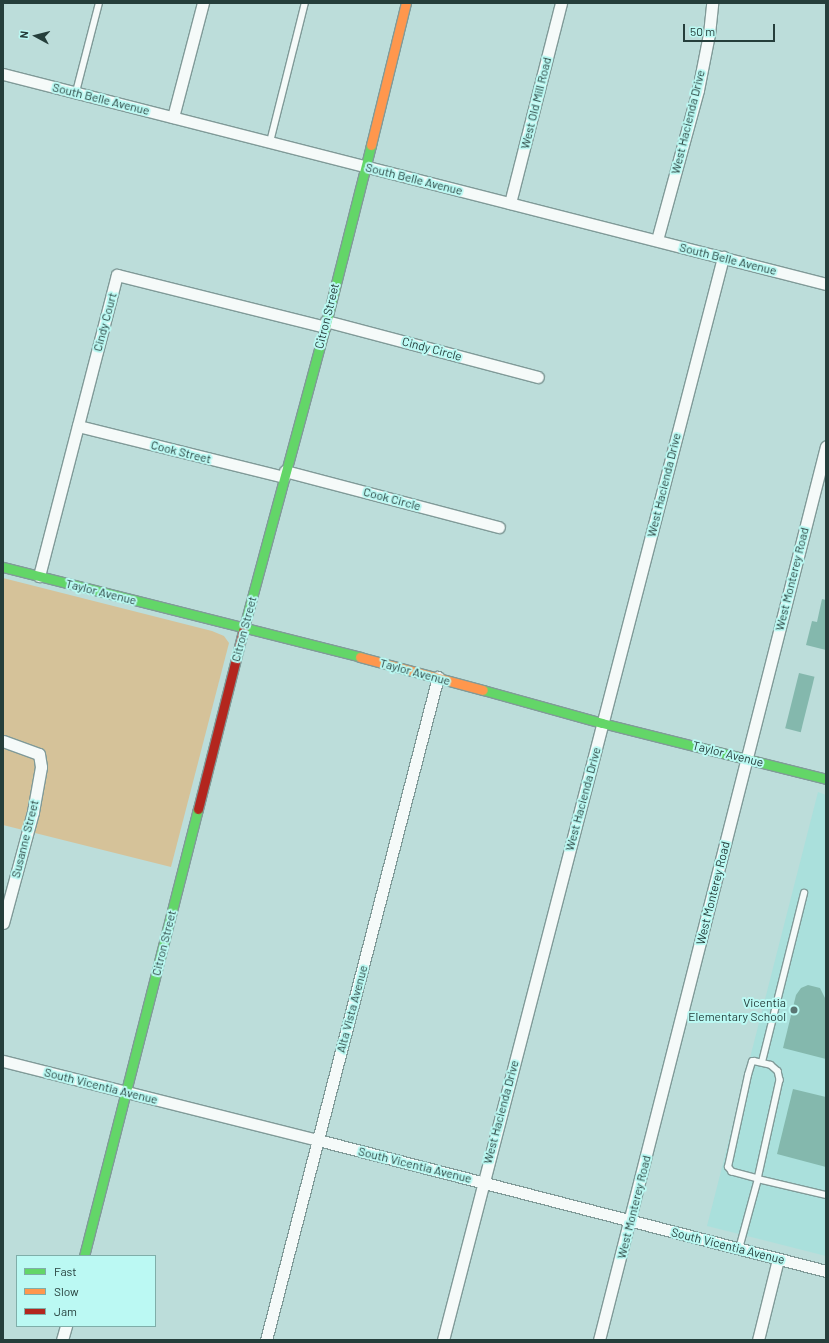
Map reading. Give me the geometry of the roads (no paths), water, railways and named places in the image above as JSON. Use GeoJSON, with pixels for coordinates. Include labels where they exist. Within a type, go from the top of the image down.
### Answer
{"type":"FeatureCollection","features":[{"type":"Feature","properties":{"kind":"street"},"geometry":{"type":"LineString","coordinates":[[173,117],[202,3]]}},
{"type":"Feature","properties":{"kind":"street","name":"Citron Street"},"geometry":{"type":"LineString","coordinates":[[84,1255],[244,628],[326,324],[406,3]]}},
{"type":"Feature","properties":{"kind":"street","name":"West Old Mill Road"},"geometry":{"type":"LineString","coordinates":[[510,203],[561,3]]}},
{"type":"Feature","properties":{"kind":"street","name":"West Hacienda Drive"},"geometry":{"type":"LineString","coordinates":[[657,240],[698,90],[709,34],[712,3]]}},
{"type":"Feature","properties":{"kind":"street","name":"South Belle Avenue"},"geometry":{"type":"LineString","coordinates":[[3,74],[826,284]]}},
{"type":"Feature","properties":{"kind":"street","name":"West Hacienda Drive"},"geometry":{"type":"LineString","coordinates":[[443,1340],[723,257]]}},
{"type":"Feature","properties":{"kind":"street","name":"Cindy Court"},"geometry":{"type":"LineString","coordinates":[[39,576],[117,275],[326,324]]}},
{"type":"Feature","properties":{"kind":"street","name":"Cindy Circle"},"geometry":{"type":"LineString","coordinates":[[326,324],[538,377]]}},
{"type":"Feature","properties":{"kind":"street","name":"Cook Street"},"geometry":{"type":"LineString","coordinates":[[78,426],[285,474]]}},
{"type":"Feature","properties":{"kind":"street","name":"West Monterey Road"},"geometry":{"type":"LineString","coordinates":[[599,1340],[826,446]]}},
{"type":"Feature","properties":{"kind":"street","name":"Cook Circle"},"geometry":{"type":"LineString","coordinates":[[285,474],[499,527]]}},
{"type":"Feature","properties":{"kind":"street","name":"Taylor Avenue"},"geometry":{"type":"LineString","coordinates":[[3,567],[438,677],[602,723],[826,779]]}},
{"type":"Feature","properties":{"kind":"street","name":"Alta Vista Avenue"},"geometry":{"type":"LineString","coordinates":[[266,1340],[438,677]]}},
{"type":"Feature","properties":{"kind":"street","name":"Susanne Street"},"geometry":{"type":"LineString","coordinates":[[3,741],[38,754],[41,768],[33,812],[5,904],[3,923]]}},
{"type":"Feature","properties":{"kind":"street","name":"South Vicentia Avenue"},"geometry":{"type":"LineString","coordinates":[[3,1061],[125,1093],[318,1140],[630,1222],[826,1271]]}},
{"type":"Feature","properties":{"kind":"street"},"geometry":{"type":"LineString","coordinates":[[758,1340],[778,1259]]}},
{"type":"Feature","properties":{"kind":"street"},"geometry":{"type":"LineString","coordinates":[[62,1340],[66,1327]]}},
{"type":"Feature","properties":{"kind":"lane"},"geometry":{"type":"LineString","coordinates":[[76,92],[98,3]]}},
{"type":"Feature","properties":{"kind":"lane"},"geometry":{"type":"LineString","coordinates":[[270,142],[305,3]]}},
{"type":"Feature","properties":{"kind":"lane"},"geometry":{"type":"LineString","coordinates":[[762,1062],[804,893]]}},
{"type":"Feature","properties":{"kind":"lane"},"geometry":{"type":"LineString","coordinates":[[739,1249],[758,1179],[780,1080],[778,1071],[771,1065],[762,1062],[752,1062],[728,1159],[728,1167],[732,1172],[758,1179],[826,1195]]}},
{"type":"Feature","properties":{"kind":"place","name":"Vicentia Elementary School"},"geometry":{"type":"Point","coordinates":[794,1010]}}]}
